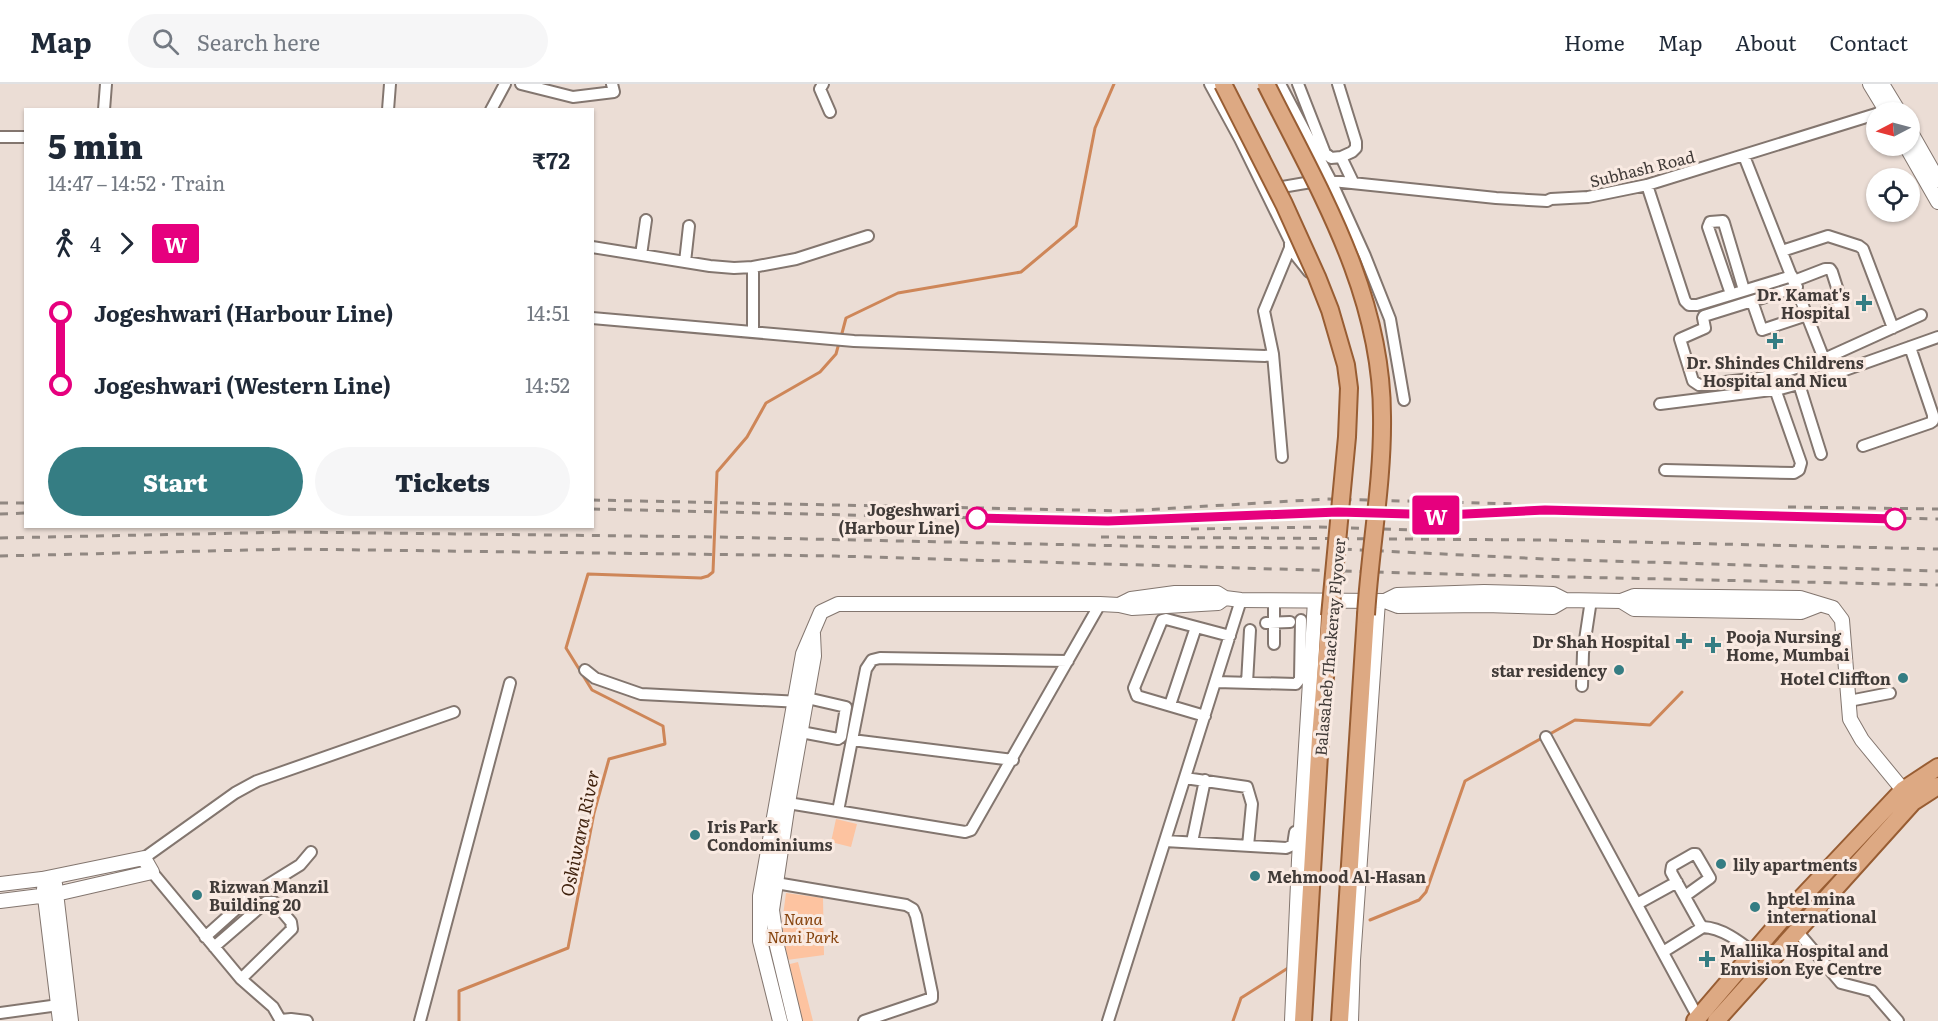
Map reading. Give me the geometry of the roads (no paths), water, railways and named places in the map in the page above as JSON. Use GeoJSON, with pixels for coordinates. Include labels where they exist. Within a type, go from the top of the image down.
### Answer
{"type":"FeatureCollection","features":[{"type":"Feature","properties":{"kind":"main road","name":"Balasaheb Thackeray Flyover"},"geometry":{"type":"LineString","coordinates":[[1223,84],[1283,200],[1317,277],[1330,310],[1346,364],[1349,388],[1347,437],[1320,738],[1303,1021]]}},
{"type":"Feature","properties":{"kind":"main road","name":"Balasaheb Thackeray Flyover"},"geometry":{"type":"LineString","coordinates":[[1266,84],[1343,237],[1365,298],[1378,359],[1382,416],[1381,453],[1366,615],[1340,1021]]}},
{"type":"Feature","properties":{"kind":"main road"},"geometry":{"type":"LineString","coordinates":[[1698,1020],[1753,952],[1938,767]]}},
{"type":"Feature","properties":{"kind":"main road"},"geometry":{"type":"LineString","coordinates":[[1716,1021],[1797,931],[1908,796],[1938,786]]}},
{"type":"Feature","properties":{"kind":"street"},"geometry":{"type":"LineString","coordinates":[[104,108],[106,84]]}},
{"type":"Feature","properties":{"kind":"street"},"geometry":{"type":"LineString","coordinates":[[388,108],[390,84]]}},
{"type":"Feature","properties":{"kind":"street"},"geometry":{"type":"LineString","coordinates":[[492,108],[505,84]]}},
{"type":"Feature","properties":{"kind":"street"},"geometry":{"type":"LineString","coordinates":[[521,84],[573,97],[614,92],[612,84]]}},
{"type":"Feature","properties":{"kind":"street"},"geometry":{"type":"LineString","coordinates":[[823,84],[820,89],[830,112]]}},
{"type":"Feature","properties":{"kind":"street"},"geometry":{"type":"LineString","coordinates":[[1210,84],[1290,241],[1290,248],[1264,311],[1273,354],[1282,457]]}},
{"type":"Feature","properties":{"kind":"street"},"geometry":{"type":"LineString","coordinates":[[1280,84],[1331,181],[1390,319],[1404,400]]}},
{"type":"Feature","properties":{"kind":"street"},"geometry":{"type":"LineString","coordinates":[[1298,84],[1324,153],[1331,158],[1341,157],[1356,148],[1338,84]]}},
{"type":"Feature","properties":{"kind":"street"},"geometry":{"type":"LineString","coordinates":[[1870,84],[1882,102]]}},
{"type":"Feature","properties":{"kind":"street"},"geometry":{"type":"LineString","coordinates":[[1882,84],[1886,102]]}},
{"type":"Feature","properties":{"kind":"street","name":"Subhash Road"},"geometry":{"type":"LineString","coordinates":[[1265,190],[1323,180],[1496,198],[1547,201],[1588,197],[1647,185],[1866,119]]}},
{"type":"Feature","properties":{"kind":"street"},"geometry":{"type":"LineString","coordinates":[[0,137],[24,137]]}},
{"type":"Feature","properties":{"kind":"street"},"geometry":{"type":"LineString","coordinates":[[1920,148],[1938,180]]}},
{"type":"Feature","properties":{"kind":"street"},"geometry":{"type":"LineString","coordinates":[[1744,156],[1824,359]]}},
{"type":"Feature","properties":{"kind":"street"},"geometry":{"type":"LineString","coordinates":[[1912,156],[1938,202]]}},
{"type":"Feature","properties":{"kind":"street"},"geometry":{"type":"LineString","coordinates":[[1341,157],[1353,182]]}},
{"type":"Feature","properties":{"kind":"street"},"geometry":{"type":"LineString","coordinates":[[1647,185],[1686,303],[1693,306],[1744,290],[1794,281]]}},
{"type":"Feature","properties":{"kind":"street"},"geometry":{"type":"LineString","coordinates":[[641,255],[646,220]]}},
{"type":"Feature","properties":{"kind":"street"},"geometry":{"type":"LineString","coordinates":[[1731,294],[1708,227],[1710,222],[1723,220],[1744,290]]}},
{"type":"Feature","properties":{"kind":"street"},"geometry":{"type":"LineString","coordinates":[[685,262],[689,226]]}},
{"type":"Feature","properties":{"kind":"street"},"geometry":{"type":"LineString","coordinates":[[594,247],[734,268],[796,259],[868,236]]}},
{"type":"Feature","properties":{"kind":"street"},"geometry":{"type":"LineString","coordinates":[[1782,250],[1828,236],[1859,246],[1863,249],[1893,328]]}},
{"type":"Feature","properties":{"kind":"street"},"geometry":{"type":"LineString","coordinates":[[1290,248],[1310,274],[1330,327],[1343,378],[1339,459]]}},
{"type":"Feature","properties":{"kind":"street"},"geometry":{"type":"LineString","coordinates":[[753,267],[753,332]]}},
{"type":"Feature","properties":{"kind":"street"},"geometry":{"type":"LineString","coordinates":[[1752,301],[1762,330],[1841,306],[1832,272],[1830,269],[1825,269],[1752,301],[1704,315],[1705,328],[1681,337],[1680,342],[1695,384],[1768,377],[1824,359],[1921,315]]}},
{"type":"Feature","properties":{"kind":"street"},"geometry":{"type":"LineString","coordinates":[[594,318],[854,341],[1264,356],[1273,354]]}},
{"type":"Feature","properties":{"kind":"street"},"geometry":{"type":"LineString","coordinates":[[1660,404],[1799,384],[1938,337]]}},
{"type":"Feature","properties":{"kind":"street"},"geometry":{"type":"LineString","coordinates":[[1863,446],[1933,421],[1910,347]]}},
{"type":"Feature","properties":{"kind":"street"},"geometry":{"type":"LineString","coordinates":[[1799,384],[1821,454]]}},
{"type":"Feature","properties":{"kind":"street"},"geometry":{"type":"LineString","coordinates":[[1665,470],[1794,473],[1799,470],[1801,464],[1775,389]]}},
{"type":"Feature","properties":{"kind":"street"},"geometry":{"type":"LineString","coordinates":[[795,1021],[777,946],[770,882],[803,700],[814,656],[813,629],[821,612],[838,604],[1100,604],[1132,608],[1218,603],[1225,598],[1315,602],[1468,599],[1524,600],[1553,607],[1565,600],[1620,601],[1634,609],[1667,603],[1739,604],[1800,598],[1833,608],[1842,620],[1850,719],[1862,740],[1908,796]]}},
{"type":"Feature","properties":{"kind":"street"},"geometry":{"type":"LineString","coordinates":[[1107,1021],[1241,600]]}},
{"type":"Feature","properties":{"kind":"street"},"geometry":{"type":"LineString","coordinates":[[1274,600],[1270,623],[1274,644]]}},
{"type":"Feature","properties":{"kind":"street"},"geometry":{"type":"LineString","coordinates":[[1582,686],[1583,653],[1591,600]]}},
{"type":"Feature","properties":{"kind":"street"},"geometry":{"type":"LineString","coordinates":[[1292,1021],[1299,860],[1315,602]]}},
{"type":"Feature","properties":{"kind":"street"},"geometry":{"type":"LineString","coordinates":[[1352,1021],[1353,960],[1387,602]]}},
{"type":"Feature","properties":{"kind":"street"},"geometry":{"type":"LineString","coordinates":[[788,803],[965,832],[971,830],[1100,604]]}},
{"type":"Feature","properties":{"kind":"street"},"geometry":{"type":"LineString","coordinates":[[1205,716],[1137,696],[1134,688],[1162,620],[1166,619],[1230,636]]}},
{"type":"Feature","properties":{"kind":"street"},"geometry":{"type":"LineString","coordinates":[[1216,682],[1293,685],[1299,682],[1296,621],[1270,623]]}},
{"type":"Feature","properties":{"kind":"street"},"geometry":{"type":"LineString","coordinates":[[1170,705],[1196,627]]}},
{"type":"Feature","properties":{"kind":"street"},"geometry":{"type":"LineString","coordinates":[[1247,683],[1250,630]]}},
{"type":"Feature","properties":{"kind":"street"},"geometry":{"type":"LineString","coordinates":[[838,811],[866,669],[872,660],[880,658],[1068,661]]}},
{"type":"Feature","properties":{"kind":"street"},"geometry":{"type":"LineString","coordinates":[[585,670],[595,678],[641,694],[803,700],[846,707],[841,737],[838,739],[801,732]]}},
{"type":"Feature","properties":{"kind":"street"},"geometry":{"type":"LineString","coordinates":[[420,1021],[510,683]]}},
{"type":"Feature","properties":{"kind":"street"},"geometry":{"type":"LineString","coordinates":[[1849,701],[1890,693]]}},
{"type":"Feature","properties":{"kind":"street"},"geometry":{"type":"LineString","coordinates":[[780,1021],[760,941],[760,897],[770,882],[788,803],[801,732],[803,700]]}},
{"type":"Feature","properties":{"kind":"street"},"geometry":{"type":"LineString","coordinates":[[0,884],[48,878],[144,858],[235,793],[257,781],[454,712]]}},
{"type":"Feature","properties":{"kind":"street"},"geometry":{"type":"LineString","coordinates":[[1546,737],[1698,1020]]}},
{"type":"Feature","properties":{"kind":"street"},"geometry":{"type":"LineString","coordinates":[[852,740],[1013,760]]}},
{"type":"Feature","properties":{"kind":"street"},"geometry":{"type":"LineString","coordinates":[[1185,778],[1247,787],[1252,804],[1248,846]]}},
{"type":"Feature","properties":{"kind":"street"},"geometry":{"type":"LineString","coordinates":[[1192,842],[1205,780]]}},
{"type":"Feature","properties":{"kind":"street"},"geometry":{"type":"LineString","coordinates":[[1165,841],[1286,848],[1293,845],[1297,789]]}},
{"type":"Feature","properties":{"kind":"street"},"geometry":{"type":"LineString","coordinates":[[205,938],[253,894],[300,865],[311,852]]}},
{"type":"Feature","properties":{"kind":"street"},"geometry":{"type":"LineString","coordinates":[[1684,896],[1710,878],[1696,854],[1691,854],[1672,866],[1671,872],[1684,896],[1703,927]]}},
{"type":"Feature","properties":{"kind":"street"},"geometry":{"type":"LineString","coordinates":[[144,858],[152,872],[205,938],[241,980],[273,1007],[281,1021],[291,1019],[307,1021]]}},
{"type":"Feature","properties":{"kind":"street"},"geometry":{"type":"LineString","coordinates":[[0,901],[50,895],[152,872]]}},
{"type":"Feature","properties":{"kind":"street"},"geometry":{"type":"LineString","coordinates":[[48,878],[63,1005],[60,1021]]}},
{"type":"Feature","properties":{"kind":"street"},"geometry":{"type":"LineString","coordinates":[[770,882],[906,905],[913,909],[932,998],[864,1021]]}},
{"type":"Feature","properties":{"kind":"street"},"geometry":{"type":"LineString","coordinates":[[1637,904],[1677,882]]}},
{"type":"Feature","properties":{"kind":"street"},"geometry":{"type":"LineString","coordinates":[[213,947],[266,902],[274,902],[291,922],[289,934],[241,980]]}},
{"type":"Feature","properties":{"kind":"street"},"geometry":{"type":"LineString","coordinates":[[1663,952],[1703,927],[1715,928],[1753,952]]}},
{"type":"Feature","properties":{"kind":"street"},"geometry":{"type":"LineString","coordinates":[[1797,931],[1841,983],[1872,992],[1898,1021]]}},
{"type":"Feature","properties":{"kind":"street"},"geometry":{"type":"LineString","coordinates":[[774,1000],[789,996]]}},
{"type":"Feature","properties":{"kind":"street"},"geometry":{"type":"LineString","coordinates":[[0,1013],[63,1005]]}},
{"type":"Feature","properties":{"kind":"street"},"geometry":{"type":"LineString","coordinates":[[63,1005],[71,1021]]}},
{"type":"Feature","properties":{"kind":"waterway","name":"Oshiwara River"},"geometry":{"type":"LineString","coordinates":[[841,337],[846,318],[898,293],[1021,272],[1076,226],[1095,128],[1114,84]]}},
{"type":"Feature","properties":{"kind":"waterway","name":"Oshiwara River"},"geometry":{"type":"LineString","coordinates":[[459,1021],[459,991],[568,948],[594,813],[609,759],[665,744],[663,726],[592,690],[566,648],[588,574],[701,578],[713,572],[717,472],[747,437],[766,403],[820,372],[836,354],[839,343]]}},
{"type":"Feature","properties":{"kind":"waterway"},"geometry":{"type":"LineString","coordinates":[[1548,735],[1575,720],[1650,725],[1682,692]]}},
{"type":"Feature","properties":{"kind":"waterway"},"geometry":{"type":"LineString","coordinates":[[1370,920],[1419,900],[1426,892],[1465,781],[1542,738]]}},
{"type":"Feature","properties":{"kind":"waterway"},"geometry":{"type":"LineString","coordinates":[[1233,1021],[1241,998],[1288,968]]}},
{"type":"Feature","properties":{"kind":"railway"},"geometry":{"type":"LineString","coordinates":[[594,500],[1125,511],[1327,499],[1518,504]]}},
{"type":"Feature","properties":{"kind":"railway"},"geometry":{"type":"LineString","coordinates":[[0,503],[24,503]]}},
{"type":"Feature","properties":{"kind":"railway"},"geometry":{"type":"LineString","coordinates":[[1788,507],[1938,509]]}},
{"type":"Feature","properties":{"kind":"railway"},"geometry":{"type":"LineString","coordinates":[[594,509],[1109,521],[1338,512],[1446,515],[1545,510],[1938,519]]}},
{"type":"Feature","properties":{"kind":"railway"},"geometry":{"type":"LineString","coordinates":[[0,514],[24,513]]}},
{"type":"Feature","properties":{"kind":"railway"},"geometry":{"type":"LineString","coordinates":[[1191,529],[1319,527],[1413,530]]}},
{"type":"Feature","properties":{"kind":"railway"},"geometry":{"type":"LineString","coordinates":[[0,538],[291,532],[718,537],[1320,548],[1545,559],[1938,571]]}},
{"type":"Feature","properties":{"kind":"railway"},"geometry":{"type":"LineString","coordinates":[[1101,537],[1544,540],[1938,549]]}},
{"type":"Feature","properties":{"kind":"railway"},"geometry":{"type":"LineString","coordinates":[[0,556],[290,549],[835,556],[1479,575],[1938,585]]}},
{"type":"Feature","properties":{"kind":"train","name":"W"},"geometry":{"type":"LineString","coordinates":[[977,518],[1108,521],[1338,512],[1446,515],[1545,510],[1895,519]]}},
{"type":"Feature","properties":{"kind":"place","name":"Dr. Kamat's Hospital"},"geometry":{"type":"Point","coordinates":[1864,303]}},
{"type":"Feature","properties":{"kind":"place","name":"Dr. Shindes Childrens Hospital and Nicu"},"geometry":{"type":"Point","coordinates":[1775,341]}},
{"type":"Feature","properties":{"kind":"place","name":"Jogeshwari (Harbour Line)"},"geometry":{"type":"Point","coordinates":[977,518]}},
{"type":"Feature","properties":{"kind":"place","name":"Dr Shah Hospital"},"geometry":{"type":"Point","coordinates":[1684,641]}},
{"type":"Feature","properties":{"kind":"place","name":"Pooja Nursing Home, Mumbai"},"geometry":{"type":"Point","coordinates":[1713,645]}},
{"type":"Feature","properties":{"kind":"place","name":"star residency"},"geometry":{"type":"Point","coordinates":[1619,670]}},
{"type":"Feature","properties":{"kind":"place","name":"Hotel Cliffton"},"geometry":{"type":"Point","coordinates":[1903,678]}},
{"type":"Feature","properties":{"kind":"place","name":"Iris Park Condominiums"},"geometry":{"type":"Point","coordinates":[695,835]}},
{"type":"Feature","properties":{"kind":"place","name":"lily apartments"},"geometry":{"type":"Point","coordinates":[1721,864]}},
{"type":"Feature","properties":{"kind":"place","name":"Mehmood Al-Hasan"},"geometry":{"type":"Point","coordinates":[1255,876]}},
{"type":"Feature","properties":{"kind":"place","name":"Rizwan Manzil Building 20"},"geometry":{"type":"Point","coordinates":[197,895]}},
{"type":"Feature","properties":{"kind":"place","name":"hptel mina international"},"geometry":{"type":"Point","coordinates":[1755,907]}},
{"type":"Feature","properties":{"kind":"place","name":"Mallika Hospital and Envision Eye Centre"},"geometry":{"type":"Point","coordinates":[1707,959]}},
{"type":"Feature","properties":{"kind":"park label","name":"Nana Nani Park"},"geometry":{"type":"Point","coordinates":[803,927]}}]}
